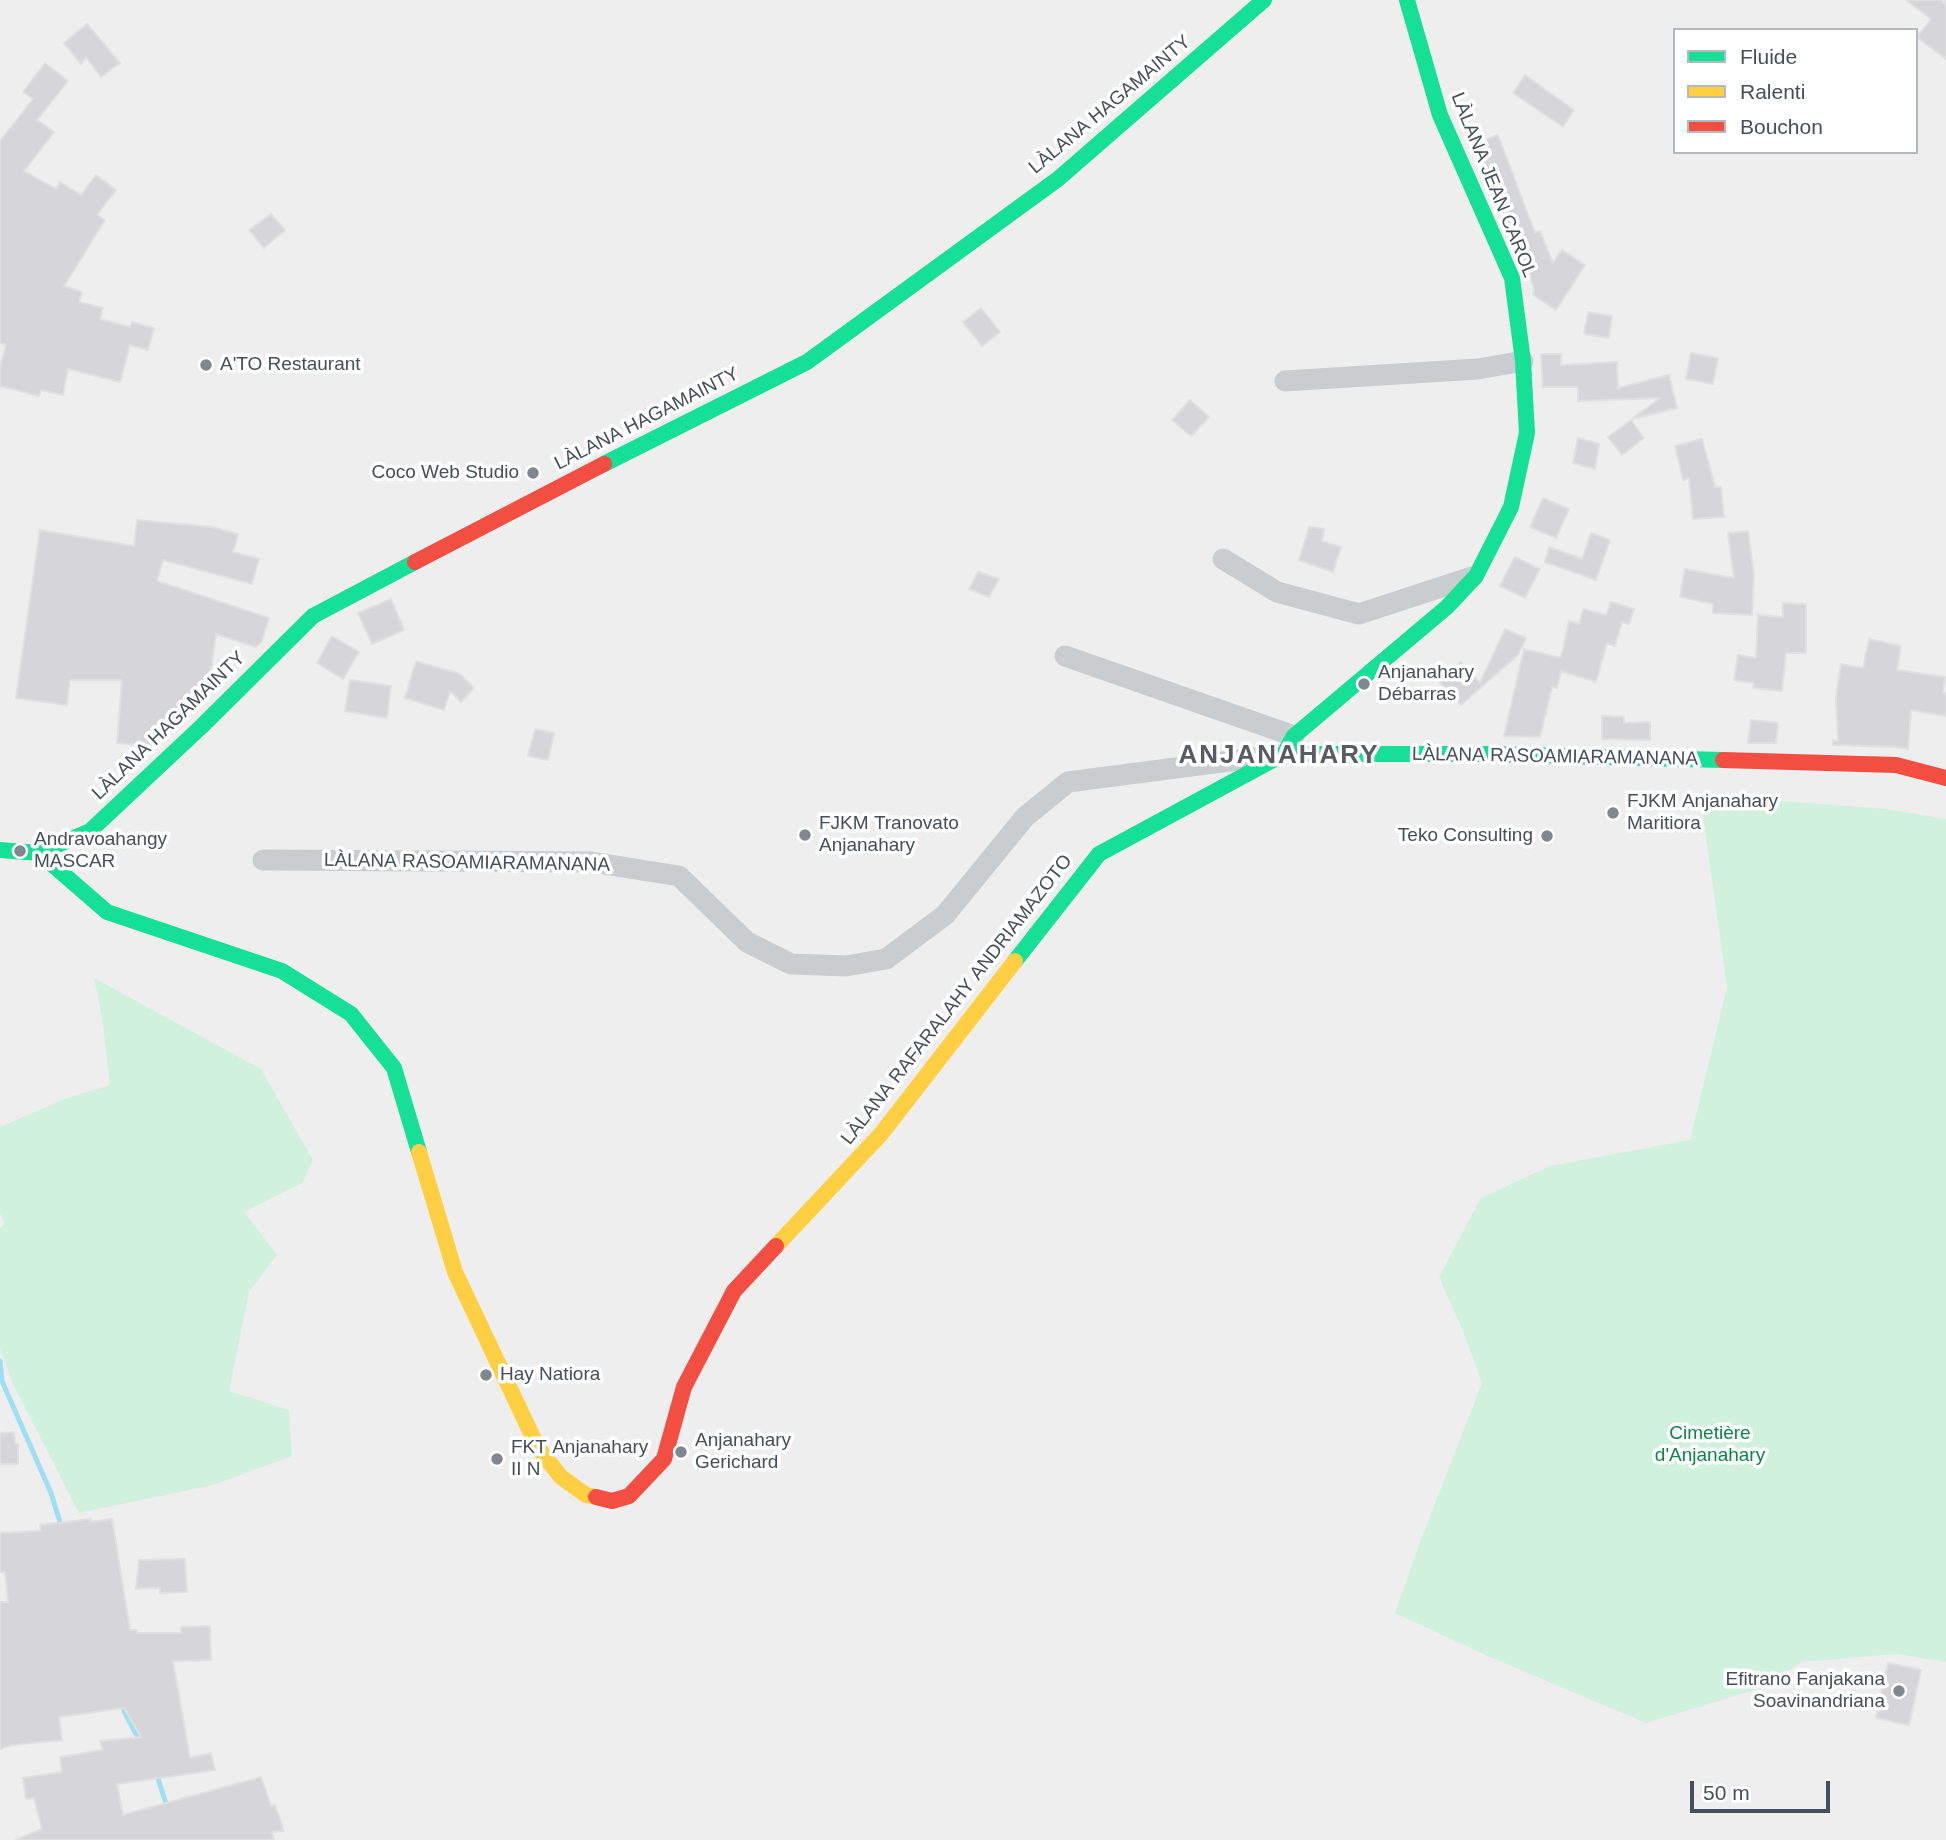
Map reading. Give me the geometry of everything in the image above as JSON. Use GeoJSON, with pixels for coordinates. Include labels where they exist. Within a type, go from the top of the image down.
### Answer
{"type":"FeatureCollection","features":[{"type":"Feature","properties":{"kind":"main road","name":"LÀLANA HAGAMAINTY"},"geometry":{"type":"LineString","coordinates":[[39,852],[90,831],[313,617],[526,503],[807,362],[1058,179],[1264,0]]}},
{"type":"Feature","properties":{"kind":"main road","name":"LÀLANA JEAN CAROL"},"geometry":{"type":"LineString","coordinates":[[1289,745],[1447,607],[1476,576],[1511,507],[1527,433],[1523,361],[1512,278],[1440,116],[1407,0]]}},
{"type":"Feature","properties":{"kind":"main road","name":"LÀLANA RAFARALAHY ANDRIAMAZOTO"},"geometry":{"type":"LineString","coordinates":[[39,852],[107,912],[282,971],[351,1013],[394,1068],[455,1272],[538,1448],[561,1478],[586,1494],[612,1501],[629,1496],[664,1459],[684,1387],[734,1291],[881,1134],[1099,854],[1289,745]]}},
{"type":"Feature","properties":{"kind":"main road","name":"LÀLANA RASOAMIARAMANANA"},"geometry":{"type":"LineString","coordinates":[[1289,745],[1488,754],[1882,764],[1946,778]]}},
{"type":"Feature","properties":{"kind":"main road"},"geometry":{"type":"LineString","coordinates":[[0,850],[39,852]]}},
{"type":"Feature","properties":{"kind":"street"},"geometry":{"type":"LineString","coordinates":[[1285,381],[1478,369],[1523,361]]}},
{"type":"Feature","properties":{"kind":"street"},"geometry":{"type":"LineString","coordinates":[[1223,559],[1277,592],[1359,614],[1476,576]]}},
{"type":"Feature","properties":{"kind":"street"},"geometry":{"type":"LineString","coordinates":[[1065,656],[1289,745]]}},
{"type":"Feature","properties":{"kind":"street","name":"LÀLANA RASOAMIARAMANANA"},"geometry":{"type":"LineString","coordinates":[[263,860],[591,862],[679,876],[747,942],[791,964],[846,966],[886,959],[945,915],[1025,817],[1068,782],[1289,745]]}},
{"type":"Feature","properties":{"kind":"green space","name":"Cimetière d'Anjanahary"},"geometry":{"type":"Polygon","coordinates":[[[1700,795],[1887,809],[1946,819],[1946,1662],[1897,1654],[1802,1662],[1761,1688],[1646,1723],[1492,1658],[1395,1613],[1482,1383],[1439,1277],[1481,1198],[1550,1166],[1690,1140],[1727,987],[1700,795]]]}},
{"type":"Feature","properties":{"kind":"green space"},"geometry":{"type":"Polygon","coordinates":[[[94,978],[261,1069],[313,1160],[302,1183],[244,1212],[277,1255],[249,1292],[229,1391],[289,1410],[292,1456],[213,1485],[79,1513],[13,1384],[0,1349],[0,1228],[5,1224],[0,1213],[0,1127],[67,1098],[110,1085],[102,1017],[94,978]]]}},
{"type":"Feature","properties":{"kind":"building"},"geometry":{"type":"Polygon","coordinates":[[[1906,0],[1941,0],[1944,3],[1946,0],[1946,59],[1918,38],[1931,19],[1906,0]]]}},
{"type":"Feature","properties":{"kind":"building"},"geometry":{"type":"Polygon","coordinates":[[[87,24],[120,63],[101,77],[86,57],[81,64],[64,43],[87,24]]]}},
{"type":"Feature","properties":{"kind":"building"},"geometry":{"type":"Polygon","coordinates":[[[45,63],[68,81],[37,120],[54,132],[24,171],[56,189],[60,182],[81,195],[96,175],[116,190],[97,215],[105,220],[64,286],[82,292],[79,302],[103,308],[100,319],[130,327],[132,322],[154,328],[148,350],[130,345],[120,382],[68,369],[63,395],[41,390],[39,396],[0,386],[0,367],[6,345],[0,343],[0,141],[33,99],[23,92],[45,63]]]}},
{"type":"Feature","properties":{"kind":"building"},"geometry":{"type":"Polygon","coordinates":[[[1525,75],[1574,110],[1563,127],[1513,93],[1525,75]]]}},
{"type":"Feature","properties":{"kind":"building"},"geometry":{"type":"Polygon","coordinates":[[[1498,135],[1535,233],[1540,231],[1553,263],[1562,250],[1585,265],[1556,310],[1533,295],[1529,271],[1475,144],[1498,135]]]}},
{"type":"Feature","properties":{"kind":"building"},"geometry":{"type":"Polygon","coordinates":[[[271,214],[285,230],[264,248],[249,230],[271,214]]]}},
{"type":"Feature","properties":{"kind":"building"},"geometry":{"type":"Polygon","coordinates":[[[981,308],[1000,332],[982,346],[963,322],[981,308]]]}},
{"type":"Feature","properties":{"kind":"building"},"geometry":{"type":"Polygon","coordinates":[[[1588,312],[1612,316],[1609,338],[1584,334],[1588,312]]]}},
{"type":"Feature","properties":{"kind":"building"},"geometry":{"type":"Polygon","coordinates":[[[1691,353],[1718,358],[1713,384],[1686,379],[1691,353]]]}},
{"type":"Feature","properties":{"kind":"building"},"geometry":{"type":"Polygon","coordinates":[[[1541,354],[1561,354],[1561,365],[1617,362],[1618,388],[1669,375],[1677,408],[1632,419],[1660,398],[1578,401],[1578,387],[1543,387],[1541,354]]]}},
{"type":"Feature","properties":{"kind":"building"},"geometry":{"type":"Polygon","coordinates":[[[1190,400],[1209,417],[1191,436],[1172,420],[1190,400]]]}},
{"type":"Feature","properties":{"kind":"building"},"geometry":{"type":"Polygon","coordinates":[[[1631,420],[1644,438],[1622,455],[1608,437],[1631,420]]]}},
{"type":"Feature","properties":{"kind":"building"},"geometry":{"type":"Polygon","coordinates":[[[1578,438],[1599,444],[1595,469],[1573,463],[1578,438]]]}},
{"type":"Feature","properties":{"kind":"building"},"geometry":{"type":"Polygon","coordinates":[[[1702,439],[1715,487],[1721,487],[1724,517],[1693,519],[1689,478],[1683,480],[1675,446],[1702,439]]]}},
{"type":"Feature","properties":{"kind":"building"},"geometry":{"type":"Polygon","coordinates":[[[1543,498],[1569,509],[1556,538],[1530,527],[1543,498]]]}},
{"type":"Feature","properties":{"kind":"building"},"geometry":{"type":"Polygon","coordinates":[[[137,520],[212,527],[238,534],[233,552],[259,559],[252,584],[163,560],[157,581],[269,618],[262,641],[256,647],[216,634],[209,686],[200,686],[200,702],[183,718],[173,718],[170,731],[153,746],[117,743],[122,680],[70,680],[67,705],[16,698],[40,530],[134,546],[137,520]]]}},
{"type":"Feature","properties":{"kind":"building"},"geometry":{"type":"Polygon","coordinates":[[[1309,527],[1324,529],[1322,541],[1341,547],[1333,572],[1299,560],[1309,527]]]}},
{"type":"Feature","properties":{"kind":"building"},"geometry":{"type":"Polygon","coordinates":[[[1748,531],[1754,576],[1752,615],[1713,613],[1713,604],[1680,597],[1685,569],[1734,578],[1728,533],[1748,531]]]}},
{"type":"Feature","properties":{"kind":"building"},"geometry":{"type":"Polygon","coordinates":[[[1591,533],[1610,540],[1596,580],[1545,562],[1549,547],[1582,559],[1591,533]]]}},
{"type":"Feature","properties":{"kind":"building"},"geometry":{"type":"Polygon","coordinates":[[[1515,557],[1540,569],[1525,598],[1500,586],[1515,557]]]}},
{"type":"Feature","properties":{"kind":"building"},"geometry":{"type":"Polygon","coordinates":[[[978,572],[999,579],[989,597],[969,589],[978,572]]]}},
{"type":"Feature","properties":{"kind":"building"},"geometry":{"type":"Polygon","coordinates":[[[391,599],[404,630],[372,644],[358,613],[391,599]]]}},
{"type":"Feature","properties":{"kind":"building"},"geometry":{"type":"Polygon","coordinates":[[[1611,602],[1634,609],[1629,624],[1622,622],[1615,646],[1607,643],[1596,682],[1561,671],[1557,688],[1552,687],[1540,737],[1504,736],[1524,649],[1561,658],[1569,621],[1579,624],[1583,609],[1606,615],[1611,602]]]}},
{"type":"Feature","properties":{"kind":"building"},"geometry":{"type":"Polygon","coordinates":[[[1783,603],[1806,604],[1806,653],[1786,653],[1782,691],[1753,688],[1754,683],[1734,680],[1738,655],[1756,658],[1758,615],[1783,617],[1783,603]]]}},
{"type":"Feature","properties":{"kind":"building"},"geometry":{"type":"Polygon","coordinates":[[[1505,629],[1526,638],[1518,655],[1461,705],[1439,682],[1461,662],[1480,683],[1505,629]]]}},
{"type":"Feature","properties":{"kind":"building"},"geometry":{"type":"Polygon","coordinates":[[[332,636],[359,652],[343,679],[317,663],[332,636]]]}},
{"type":"Feature","properties":{"kind":"building"},"geometry":{"type":"Polygon","coordinates":[[[1869,639],[1901,646],[1897,670],[1945,677],[1943,693],[1946,693],[1946,716],[1911,710],[1908,749],[1833,745],[1833,740],[1838,741],[1836,697],[1841,664],[1863,668],[1869,639]]]}},
{"type":"Feature","properties":{"kind":"building"},"geometry":{"type":"Polygon","coordinates":[[[416,661],[460,674],[474,688],[461,702],[450,691],[444,710],[405,698],[416,661]]]}},
{"type":"Feature","properties":{"kind":"building"},"geometry":{"type":"Polygon","coordinates":[[[350,680],[391,686],[387,718],[345,711],[350,680]]]}},
{"type":"Feature","properties":{"kind":"building"},"geometry":{"type":"Polygon","coordinates":[[[1602,716],[1624,717],[1624,723],[1650,722],[1650,740],[1602,739],[1602,716]]]}},
{"type":"Feature","properties":{"kind":"building"},"geometry":{"type":"Polygon","coordinates":[[[1751,720],[1778,723],[1776,743],[1748,743],[1751,720]]]}},
{"type":"Feature","properties":{"kind":"building"},"geometry":{"type":"Polygon","coordinates":[[[535,729],[554,733],[548,760],[528,756],[535,729]]]}},
{"type":"Feature","properties":{"kind":"building"},"geometry":{"type":"Polygon","coordinates":[[[14,1432],[15,1444],[18,1444],[18,1464],[0,1464],[0,1433],[14,1432]]]}},
{"type":"Feature","properties":{"kind":"building"},"geometry":{"type":"Polygon","coordinates":[[[91,1519],[91,1522],[112,1519],[130,1630],[137,1630],[137,1633],[181,1633],[181,1627],[210,1626],[211,1660],[173,1661],[190,1758],[211,1753],[215,1770],[117,1784],[123,1815],[261,1777],[271,1806],[275,1805],[284,1831],[272,1832],[274,1840],[16,1840],[42,1829],[34,1798],[26,1799],[23,1778],[62,1772],[60,1757],[103,1750],[100,1741],[141,1737],[124,1708],[59,1717],[62,1740],[12,1745],[0,1749],[0,1602],[8,1602],[5,1572],[0,1572],[0,1533],[41,1531],[40,1525],[91,1519]]]}},
{"type":"Feature","properties":{"kind":"building"},"geometry":{"type":"Polygon","coordinates":[[[185,1559],[187,1592],[160,1593],[160,1588],[136,1589],[139,1560],[185,1559]]]}},
{"type":"Feature","properties":{"kind":"building"},"geometry":{"type":"Polygon","coordinates":[[[1888,1663],[1921,1670],[1909,1725],[1876,1718],[1888,1663]]]}},
{"type":"Feature","properties":{"kind":"waterway"},"geometry":{"type":"LineString","coordinates":[[0,1361],[2,1381],[51,1493],[62,1529]]}},
{"type":"Feature","properties":{"kind":"waterway"},"geometry":{"type":"LineString","coordinates":[[126,1705],[124,1711],[136,1734],[143,1741]]}},
{"type":"Feature","properties":{"kind":"waterway"},"geometry":{"type":"LineString","coordinates":[[156,1772],[168,1810]]}},
{"type":"Feature","properties":{"kind":"traffic: fast"},"geometry":{"type":"LineString","coordinates":[[604,464],[807,362],[1058,179],[1264,0]]}},
{"type":"Feature","properties":{"kind":"traffic: fast"},"geometry":{"type":"LineString","coordinates":[[1284,754],[1294,736],[1447,607],[1476,576],[1511,507],[1527,433],[1523,361],[1512,278],[1440,115],[1407,0]]}},
{"type":"Feature","properties":{"kind":"traffic: fast"},"geometry":{"type":"LineString","coordinates":[[0,850],[39,853],[90,831],[202,726],[313,616],[415,562]]}},
{"type":"Feature","properties":{"kind":"traffic: fast"},"geometry":{"type":"LineString","coordinates":[[1015,961],[1099,854],[1284,754],[1488,754],[1723,760]]}},
{"type":"Feature","properties":{"kind":"traffic: fast"},"geometry":{"type":"LineString","coordinates":[[39,853],[107,912],[282,971],[351,1014],[394,1068],[419,1152]]}},
{"type":"Feature","properties":{"kind":"traffic: slow"},"geometry":{"type":"LineString","coordinates":[[776,1246],[881,1134],[1015,961]]}},
{"type":"Feature","properties":{"kind":"traffic: slow"},"geometry":{"type":"LineString","coordinates":[[419,1152],[455,1272],[538,1448],[561,1477],[586,1495],[596,1497]]}},
{"type":"Feature","properties":{"kind":"traffic: jam"},"geometry":{"type":"LineString","coordinates":[[415,562],[604,464]]}},
{"type":"Feature","properties":{"kind":"traffic: jam"},"geometry":{"type":"LineString","coordinates":[[1723,760],[1896,765],[1946,778]]}},
{"type":"Feature","properties":{"kind":"traffic: jam"},"geometry":{"type":"LineString","coordinates":[[596,1497],[612,1501],[629,1496],[664,1459],[684,1387],[734,1291],[776,1246]]}},
{"type":"Feature","properties":{"kind":"place","name":"A'TO Restaurant"},"geometry":{"type":"Point","coordinates":[206,365]}},
{"type":"Feature","properties":{"kind":"place","name":"Coco Web Studio"},"geometry":{"type":"Point","coordinates":[533,473]}},
{"type":"Feature","properties":{"kind":"place","name":"Anjanahary Débarras"},"geometry":{"type":"Point","coordinates":[1364,684]}},
{"type":"Feature","properties":{"kind":"place","name":"FJKM Anjanahary Maritiora"},"geometry":{"type":"Point","coordinates":[1613,813]}},
{"type":"Feature","properties":{"kind":"place","name":"FJKM Tranovato Anjanahary"},"geometry":{"type":"Point","coordinates":[805,835]}},
{"type":"Feature","properties":{"kind":"place","name":"Teko Consulting"},"geometry":{"type":"Point","coordinates":[1547,836]}},
{"type":"Feature","properties":{"kind":"place","name":"Andravoahangy MASCAR"},"geometry":{"type":"Point","coordinates":[20,851]}},
{"type":"Feature","properties":{"kind":"place","name":"Hay Natiora"},"geometry":{"type":"Point","coordinates":[486,1375]}},
{"type":"Feature","properties":{"kind":"place","name":"Anjanahary Gerichard"},"geometry":{"type":"Point","coordinates":[681,1452]}},
{"type":"Feature","properties":{"kind":"place","name":"FKT Anjanahary II N"},"geometry":{"type":"Point","coordinates":[497,1459]}},
{"type":"Feature","properties":{"kind":"place","name":"Efitrano Fanjakana Soavinandriana"},"geometry":{"type":"Point","coordinates":[1899,1691]}},
{"type":"Feature","properties":{"kind":"district","name":"ANJANAHARY"},"geometry":{"type":"Point","coordinates":[1279,756]}}]}
